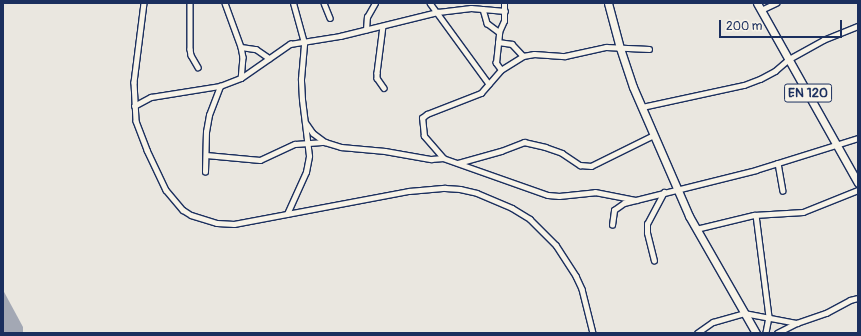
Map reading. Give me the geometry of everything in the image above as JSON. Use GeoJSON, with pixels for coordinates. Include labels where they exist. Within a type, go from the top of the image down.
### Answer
{"type":"FeatureCollection","features":[{"type":"Feature","properties":{"kind":"street"},"geometry":{"type":"LineString","coordinates":[[144,3],[134,82],[134,106],[136,121],[140,134],[166,190],[183,210],[191,215],[223,223],[253,221],[409,191],[445,188],[460,189],[495,199],[530,219],[544,232],[563,254],[582,289],[593,333]]}},
{"type":"Feature","properties":{"kind":"street"},"geometry":{"type":"LineString","coordinates":[[190,3],[190,49],[191,55],[198,67]]}},
{"type":"Feature","properties":{"kind":"street"},"geometry":{"type":"LineString","coordinates":[[225,3],[241,47],[243,57],[241,78]]}},
{"type":"Feature","properties":{"kind":"street"},"geometry":{"type":"LineString","coordinates":[[287,214],[306,172],[309,156],[301,79],[304,43],[293,3]]}},
{"type":"Feature","properties":{"kind":"street"},"geometry":{"type":"LineString","coordinates":[[324,3],[330,18]]}},
{"type":"Feature","properties":{"kind":"street"},"geometry":{"type":"LineString","coordinates":[[366,30],[367,17],[375,3]]}},
{"type":"Feature","properties":{"kind":"street"},"geometry":{"type":"LineString","coordinates":[[430,3],[438,12],[473,65],[488,84]]}},
{"type":"Feature","properties":{"kind":"street"},"geometry":{"type":"LineString","coordinates":[[501,70],[496,63],[499,32],[504,21],[504,3]]}},
{"type":"Feature","properties":{"kind":"street"},"geometry":{"type":"LineString","coordinates":[[608,3],[620,48],[654,136],[696,229],[756,333]]}},
{"type":"Feature","properties":{"kind":"street","name":"EN 120"},"geometry":{"type":"LineString","coordinates":[[758,3],[858,183]]}},
{"type":"Feature","properties":{"kind":"street"},"geometry":{"type":"LineString","coordinates":[[762,10],[776,3]]}},
{"type":"Feature","properties":{"kind":"street"},"geometry":{"type":"LineString","coordinates":[[134,106],[151,97],[220,86],[241,78],[290,44],[304,43],[366,30],[471,5],[483,9],[505,11]]}},
{"type":"Feature","properties":{"kind":"street"},"geometry":{"type":"LineString","coordinates":[[483,9],[488,23],[499,32]]}},
{"type":"Feature","properties":{"kind":"street"},"geometry":{"type":"LineString","coordinates":[[383,26],[376,73],[384,88]]}},
{"type":"Feature","properties":{"kind":"street"},"geometry":{"type":"LineString","coordinates":[[642,108],[744,85],[773,73],[788,59],[823,40],[858,26]]}},
{"type":"Feature","properties":{"kind":"street"},"geometry":{"type":"LineString","coordinates":[[498,42],[512,44],[524,56]]}},
{"type":"Feature","properties":{"kind":"street"},"geometry":{"type":"LineString","coordinates":[[241,47],[256,49],[269,58]]}},
{"type":"Feature","properties":{"kind":"street"},"geometry":{"type":"LineString","coordinates":[[443,158],[424,136],[422,118],[427,114],[481,93],[501,70],[524,56],[534,54],[565,56],[602,47],[649,49]]}},
{"type":"Feature","properties":{"kind":"street"},"geometry":{"type":"LineString","coordinates":[[205,172],[206,132],[209,115],[220,86]]}},
{"type":"Feature","properties":{"kind":"street"},"geometry":{"type":"LineString","coordinates":[[306,123],[313,133],[325,142]]}},
{"type":"Feature","properties":{"kind":"street"},"geometry":{"type":"LineString","coordinates":[[457,163],[501,151],[524,142],[562,153],[580,165],[591,166],[654,136]]}},
{"type":"Feature","properties":{"kind":"street"},"geometry":{"type":"LineString","coordinates":[[612,225],[614,210],[619,205],[678,188],[778,163],[836,143],[858,138]]}},
{"type":"Feature","properties":{"kind":"street"},"geometry":{"type":"LineString","coordinates":[[206,155],[260,160],[295,144],[325,142],[341,146],[385,150],[431,159],[443,158],[548,195],[559,196],[595,192],[636,200]]}},
{"type":"Feature","properties":{"kind":"street"},"geometry":{"type":"LineString","coordinates":[[778,163],[783,191]]}},
{"type":"Feature","properties":{"kind":"street"},"geometry":{"type":"LineString","coordinates":[[696,229],[756,215],[803,212],[858,190]]}},
{"type":"Feature","properties":{"kind":"street"},"geometry":{"type":"LineString","coordinates":[[654,261],[647,233],[647,224],[664,192]]}},
{"type":"Feature","properties":{"kind":"street"},"geometry":{"type":"LineString","coordinates":[[756,215],[769,317],[766,333]]}},
{"type":"Feature","properties":{"kind":"street"},"geometry":{"type":"LineString","coordinates":[[778,333],[797,322],[826,313],[850,300],[858,298]]}},
{"type":"Feature","properties":{"kind":"street"},"geometry":{"type":"LineString","coordinates":[[697,333],[713,322],[744,313],[797,322]]}},
{"type":"Feature","properties":{"kind":"shaded area"},"geometry":{"type":"Polygon","coordinates":[[[3,290],[23,327],[23,333],[3,333],[3,290]]]}}]}
